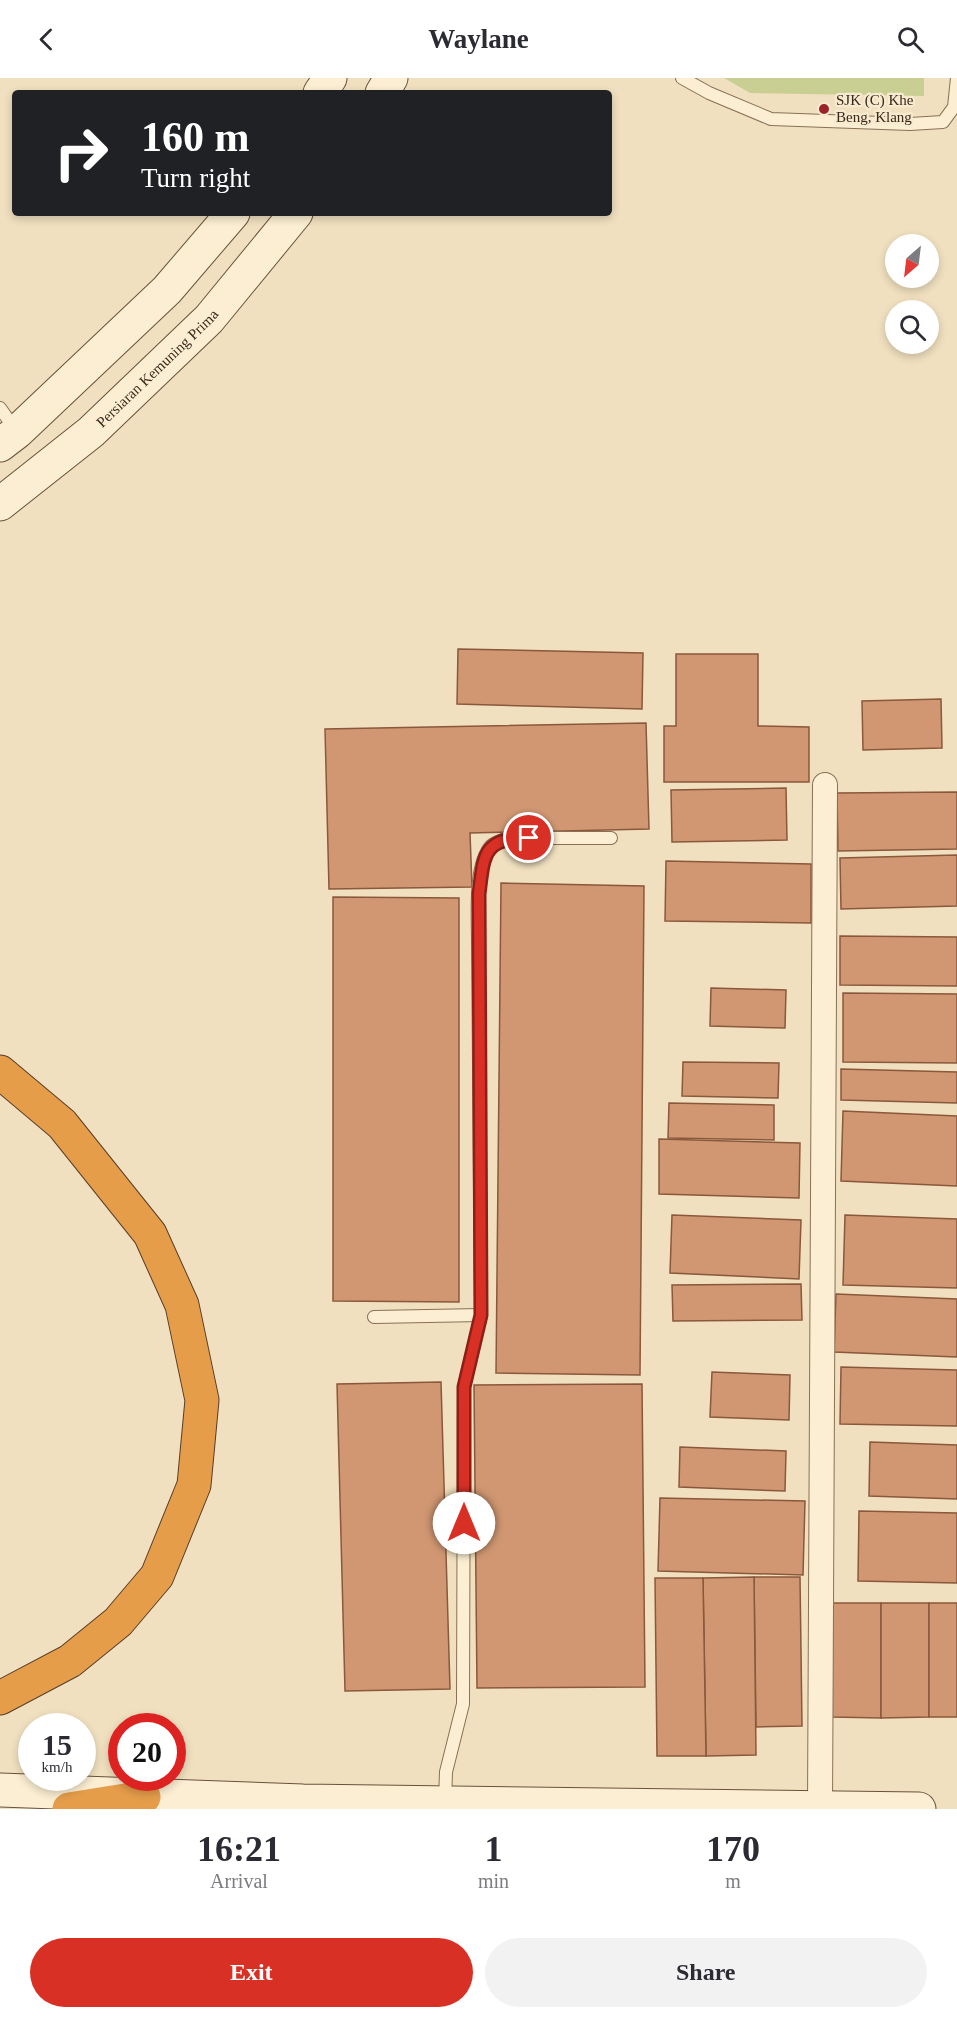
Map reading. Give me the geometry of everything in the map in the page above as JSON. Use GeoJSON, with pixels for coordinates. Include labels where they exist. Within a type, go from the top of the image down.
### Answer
{"type":"FeatureCollection","features":[{"type":"Feature","properties":{"kind":"highway"},"geometry":{"type":"LineString","coordinates":[[0,1072],[62,1124],[150,1234],[182,1305],[202,1400],[194,1485],[157,1576],[118,1622],[70,1661],[0,1698]]}},
{"type":"Feature","properties":{"kind":"highway"},"geometry":{"type":"LineString","coordinates":[[69,1809],[144,1803]]}},
{"type":"Feature","properties":{"kind":"main road"},"geometry":{"type":"LineString","coordinates":[[6,428],[167,290],[229,216]]}},
{"type":"Feature","properties":{"kind":"main road","name":"Persiaran Kemuning Prima"},"geometry":{"type":"LineString","coordinates":[[0,504],[91,432],[209,319],[294,216]]}},
{"type":"Feature","properties":{"kind":"main road"},"geometry":{"type":"LineString","coordinates":[[0,1790],[144,1803],[303,1805],[445,1803],[490,1806],[920,1809]]}},
{"type":"Feature","properties":{"kind":"street"},"geometry":{"type":"LineString","coordinates":[[825,785],[827,1808]]}},
{"type":"Feature","properties":{"kind":"lane"},"geometry":{"type":"LineString","coordinates":[[682,78],[709,93],[771,119],[910,124],[943,122],[954,107],[957,78]]}},
{"type":"Feature","properties":{"kind":"lane"},"geometry":{"type":"LineString","coordinates":[[445,1803],[446,1772],[463,1704],[464,1387],[481,1315],[477,941],[479,894],[484,857],[492,844],[508,838],[611,838]]}},
{"type":"Feature","properties":{"kind":"lane"},"geometry":{"type":"LineString","coordinates":[[374,1317],[481,1315]]}},
{"type":"Feature","properties":{"kind":"green space"},"geometry":{"type":"Polygon","coordinates":[[[724,78],[924,78],[924,96],[750,93],[724,78]]]}},
{"type":"Feature","properties":{"kind":"building"},"geometry":{"type":"Polygon","coordinates":[[[458,649],[643,653],[642,709],[457,704],[458,649]]]}},
{"type":"Feature","properties":{"kind":"building"},"geometry":{"type":"Polygon","coordinates":[[[676,654],[758,654],[758,726],[809,727],[809,782],[664,782],[664,726],[676,726],[676,654]]]}},
{"type":"Feature","properties":{"kind":"building"},"geometry":{"type":"Polygon","coordinates":[[[941,699],[942,748],[863,750],[862,701],[941,699]]]}},
{"type":"Feature","properties":{"kind":"building"},"geometry":{"type":"Polygon","coordinates":[[[646,723],[649,829],[470,833],[472,887],[329,889],[325,729],[646,723]]]}},
{"type":"Feature","properties":{"kind":"building"},"geometry":{"type":"Polygon","coordinates":[[[786,788],[787,840],[672,842],[671,790],[786,788]]]}},
{"type":"Feature","properties":{"kind":"building"},"geometry":{"type":"Polygon","coordinates":[[[957,792],[957,849],[838,851],[837,793],[957,792]]]}},
{"type":"Feature","properties":{"kind":"building"},"geometry":{"type":"Polygon","coordinates":[[[957,855],[957,906],[841,909],[840,858],[957,855]]]}},
{"type":"Feature","properties":{"kind":"building"},"geometry":{"type":"Polygon","coordinates":[[[666,861],[811,864],[811,923],[665,921],[666,861]]]}},
{"type":"Feature","properties":{"kind":"building"},"geometry":{"type":"Polygon","coordinates":[[[501,883],[644,886],[640,1375],[496,1373],[501,883]]]}},
{"type":"Feature","properties":{"kind":"building"},"geometry":{"type":"Polygon","coordinates":[[[333,897],[459,898],[459,1302],[333,1301],[333,897]]]}},
{"type":"Feature","properties":{"kind":"building"},"geometry":{"type":"Polygon","coordinates":[[[840,936],[957,937],[957,986],[840,985],[840,936]]]}},
{"type":"Feature","properties":{"kind":"building"},"geometry":{"type":"Polygon","coordinates":[[[711,988],[786,990],[785,1028],[710,1026],[711,988]]]}},
{"type":"Feature","properties":{"kind":"building"},"geometry":{"type":"Polygon","coordinates":[[[843,993],[957,994],[957,1063],[843,1062],[843,993]]]}},
{"type":"Feature","properties":{"kind":"building"},"geometry":{"type":"Polygon","coordinates":[[[683,1062],[779,1063],[778,1098],[682,1096],[683,1062]]]}},
{"type":"Feature","properties":{"kind":"building"},"geometry":{"type":"Polygon","coordinates":[[[841,1069],[957,1072],[957,1103],[841,1100],[841,1069]]]}},
{"type":"Feature","properties":{"kind":"building"},"geometry":{"type":"Polygon","coordinates":[[[669,1103],[774,1105],[774,1140],[668,1138],[669,1103]]]}},
{"type":"Feature","properties":{"kind":"building"},"geometry":{"type":"Polygon","coordinates":[[[843,1111],[957,1116],[957,1186],[841,1181],[843,1111]]]}},
{"type":"Feature","properties":{"kind":"building"},"geometry":{"type":"Polygon","coordinates":[[[659,1139],[800,1143],[799,1198],[659,1194],[659,1139]]]}},
{"type":"Feature","properties":{"kind":"building"},"geometry":{"type":"Polygon","coordinates":[[[672,1215],[801,1220],[799,1279],[670,1273],[672,1215]]]}},
{"type":"Feature","properties":{"kind":"building"},"geometry":{"type":"Polygon","coordinates":[[[845,1215],[957,1219],[957,1288],[843,1285],[845,1215]]]}},
{"type":"Feature","properties":{"kind":"building"},"geometry":{"type":"Polygon","coordinates":[[[801,1284],[802,1320],[673,1321],[672,1285],[801,1284]]]}},
{"type":"Feature","properties":{"kind":"building"},"geometry":{"type":"Polygon","coordinates":[[[836,1294],[957,1299],[957,1357],[834,1352],[836,1294]]]}},
{"type":"Feature","properties":{"kind":"building"},"geometry":{"type":"Polygon","coordinates":[[[841,1367],[957,1370],[957,1426],[840,1424],[841,1367]]]}},
{"type":"Feature","properties":{"kind":"building"},"geometry":{"type":"Polygon","coordinates":[[[712,1372],[790,1375],[789,1420],[710,1417],[712,1372]]]}},
{"type":"Feature","properties":{"kind":"building"},"geometry":{"type":"Polygon","coordinates":[[[441,1382],[450,1689],[345,1691],[337,1384],[441,1382]]]}},
{"type":"Feature","properties":{"kind":"building"},"geometry":{"type":"Polygon","coordinates":[[[642,1384],[645,1687],[477,1688],[474,1385],[642,1384]]]}},
{"type":"Feature","properties":{"kind":"building"},"geometry":{"type":"Polygon","coordinates":[[[870,1442],[957,1445],[957,1499],[869,1496],[870,1442]]]}},
{"type":"Feature","properties":{"kind":"building"},"geometry":{"type":"Polygon","coordinates":[[[680,1447],[786,1451],[785,1491],[679,1487],[680,1447]]]}},
{"type":"Feature","properties":{"kind":"building"},"geometry":{"type":"Polygon","coordinates":[[[660,1498],[805,1501],[803,1575],[658,1571],[660,1498]]]}},
{"type":"Feature","properties":{"kind":"building"},"geometry":{"type":"Polygon","coordinates":[[[859,1511],[957,1513],[957,1583],[858,1581],[859,1511]]]}},
{"type":"Feature","properties":{"kind":"building"},"geometry":{"type":"Polygon","coordinates":[[[754,1577],[800,1577],[802,1726],[756,1727],[754,1577]]]}},
{"type":"Feature","properties":{"kind":"building"},"geometry":{"type":"Polygon","coordinates":[[[754,1577],[756,1755],[706,1756],[703,1578],[754,1577]]]}},
{"type":"Feature","properties":{"kind":"building"},"geometry":{"type":"Polygon","coordinates":[[[655,1578],[703,1578],[706,1756],[657,1756],[655,1578]]]}},
{"type":"Feature","properties":{"kind":"building"},"geometry":{"type":"Polygon","coordinates":[[[832,1603],[881,1603],[881,1718],[832,1717],[832,1603]]]}},
{"type":"Feature","properties":{"kind":"building"},"geometry":{"type":"Polygon","coordinates":[[[881,1603],[929,1603],[929,1717],[881,1718],[881,1603]]]}},
{"type":"Feature","properties":{"kind":"building"},"geometry":{"type":"Polygon","coordinates":[[[929,1603],[957,1603],[957,1717],[929,1717],[929,1603]]]}},
{"type":"Feature","properties":{"kind":"place","name":"SJK (C) Khe Beng, Klang"},"geometry":{"type":"Point","coordinates":[824,109]}},
{"type":"Feature","properties":{"kind":"route"},"geometry":{"type":"LineString","coordinates":[[464,1523],[464,1387],[481,1315],[477,941],[479,894],[484,857],[492,844],[508,838],[529,838]]}}]}
